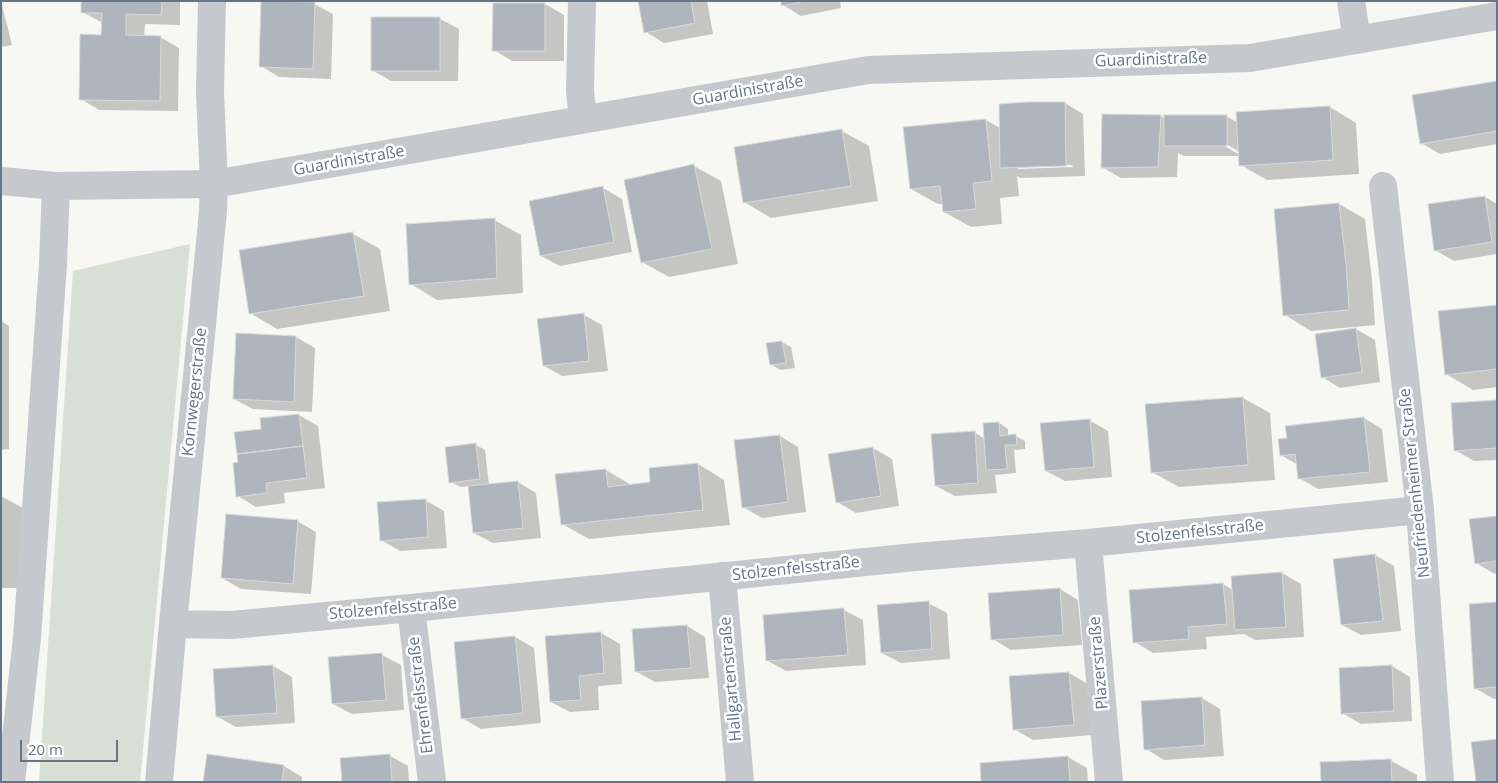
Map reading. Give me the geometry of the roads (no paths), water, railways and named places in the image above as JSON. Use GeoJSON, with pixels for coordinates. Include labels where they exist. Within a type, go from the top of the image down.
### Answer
{"type":"FeatureCollection","features":[{"type":"Feature","properties":{"kind":"street","name":"Kornwegerstraße"},"geometry":{"type":"LineString","coordinates":[[159,782],[212,221],[214,184],[210,92],[212,1]]}},
{"type":"Feature","properties":{"kind":"street"},"geometry":{"type":"LineString","coordinates":[[582,1],[580,91],[583,119]]}},
{"type":"Feature","properties":{"kind":"street"},"geometry":{"type":"LineString","coordinates":[[1351,1],[1357,40]]}},
{"type":"Feature","properties":{"kind":"street","name":"Guardinistraße"},"geometry":{"type":"LineString","coordinates":[[1,181],[56,186],[214,184],[868,70],[1250,58],[1497,16]]}},
{"type":"Feature","properties":{"kind":"street"},"geometry":{"type":"LineString","coordinates":[[11,782],[27,638],[53,264],[56,186]]}},
{"type":"Feature","properties":{"kind":"street","name":"Neufriedenheimer Straße"},"geometry":{"type":"LineString","coordinates":[[1382,186],[1420,510],[1440,782]]}},
{"type":"Feature","properties":{"kind":"street","name":"Stolzenfelsstraße"},"geometry":{"type":"LineString","coordinates":[[173,624],[232,625],[915,557],[1088,543],[1420,510]]}},
{"type":"Feature","properties":{"kind":"street","name":"Plazerstraße"},"geometry":{"type":"LineString","coordinates":[[1088,543],[1109,782]]}},
{"type":"Feature","properties":{"kind":"street","name":"Hallgartenstraße"},"geometry":{"type":"LineString","coordinates":[[722,576],[740,782]]}},
{"type":"Feature","properties":{"kind":"street","name":"Ehrenfelsstraße"},"geometry":{"type":"LineString","coordinates":[[411,608],[432,782]]}}]}
